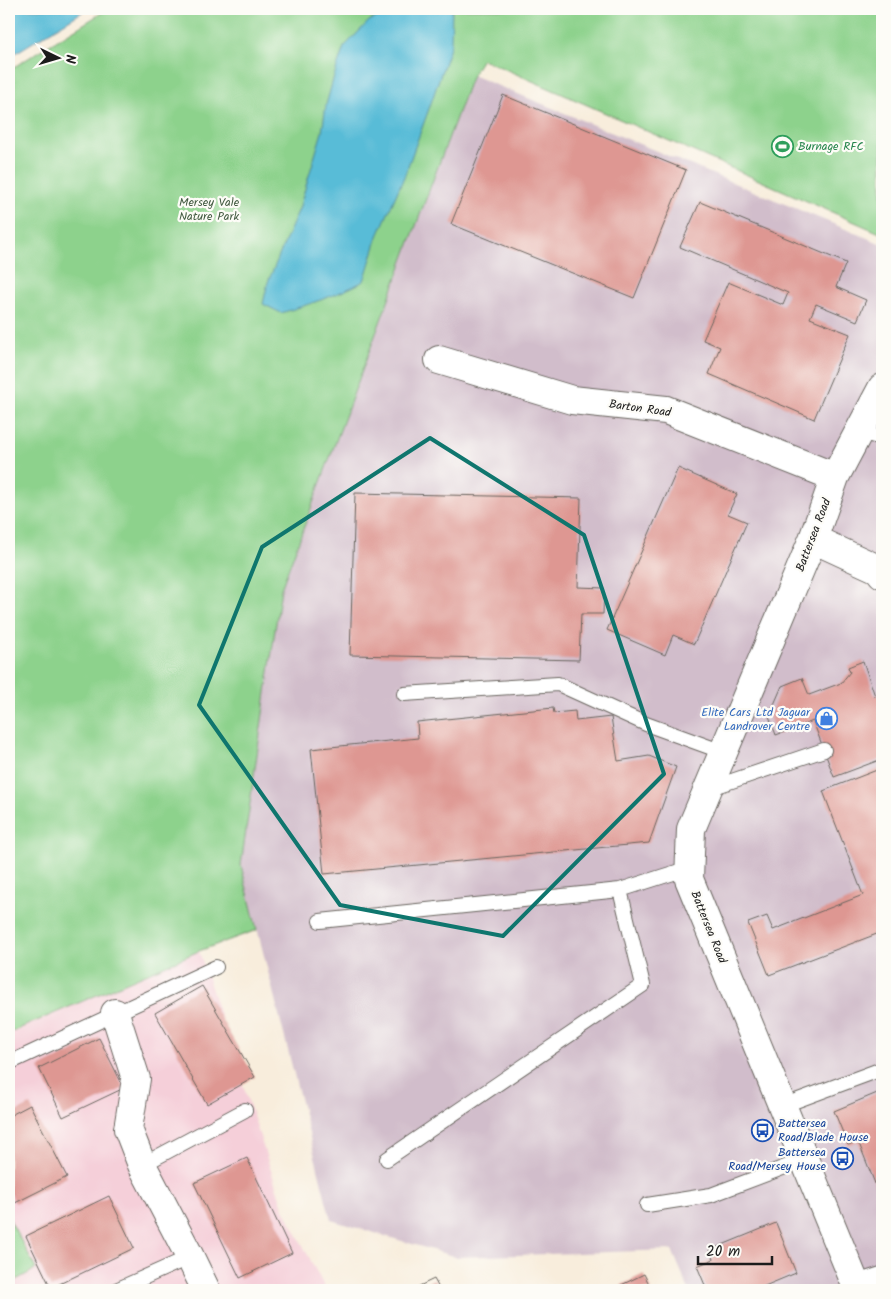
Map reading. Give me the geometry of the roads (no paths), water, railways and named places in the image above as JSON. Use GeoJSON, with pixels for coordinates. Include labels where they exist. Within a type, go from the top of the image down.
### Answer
{"type":"FeatureCollection","features":[{"type":"Feature","properties":{"kind":"street","name":"Barton Road"},"geometry":{"type":"LineString","coordinates":[[439,360],[572,400],[666,410],[835,477]]}},
{"type":"Feature","properties":{"kind":"street","name":"Battersea Road"},"geometry":{"type":"LineString","coordinates":[[866,1287],[804,1160],[689,879],[691,829],[813,539],[835,477],[870,435],[882,388]]}},
{"type":"Feature","properties":{"kind":"street"},"geometry":{"type":"LineString","coordinates":[[813,539],[878,570],[882,574]]}},
{"type":"Feature","properties":{"kind":"street"},"geometry":{"type":"LineString","coordinates":[[115,1013],[136,1080],[128,1130],[142,1165],[206,1290]]}},
{"type":"Feature","properties":{"kind":"lane"},"geometry":{"type":"LineString","coordinates":[[404,694],[558,684],[646,724],[723,752]]}},
{"type":"Feature","properties":{"kind":"lane"},"geometry":{"type":"LineString","coordinates":[[708,789],[824,750]]}},
{"type":"Feature","properties":{"kind":"lane"},"geometry":{"type":"LineString","coordinates":[[320,921],[620,890],[690,868]]}},
{"type":"Feature","properties":{"kind":"lane"},"geometry":{"type":"LineString","coordinates":[[387,1159],[643,985],[620,890]]}},
{"type":"Feature","properties":{"kind":"lane"},"geometry":{"type":"LineString","coordinates":[[9,1063],[216,967]]}},
{"type":"Feature","properties":{"kind":"lane"},"geometry":{"type":"LineString","coordinates":[[782,1106],[882,1068]]}},
{"type":"Feature","properties":{"kind":"lane"},"geometry":{"type":"LineString","coordinates":[[142,1165],[245,1110]]}},
{"type":"Feature","properties":{"kind":"lane"},"geometry":{"type":"LineString","coordinates":[[647,1204],[711,1195],[804,1160]]}},
{"type":"Feature","properties":{"kind":"lane"},"geometry":{"type":"LineString","coordinates":[[116,1290],[134,1287],[190,1257]]}},
{"type":"Feature","properties":{"kind":"water"},"geometry":{"type":"Polygon","coordinates":[[[9,9],[87,9],[9,57],[9,9]]]}},
{"type":"Feature","properties":{"kind":"water"},"geometry":{"type":"Polygon","coordinates":[[[396,9],[452,10],[451,44],[404,177],[378,236],[364,281],[334,295],[281,313],[263,304],[268,282],[299,209],[322,132],[326,105],[334,76],[344,47],[369,21],[396,9]]]}},
{"type":"Feature","properties":{"kind":"place","name":"Burnage RFC"},"geometry":{"type":"Point","coordinates":[782,146]}},
{"type":"Feature","properties":{"kind":"place","name":"Elite Cars Ltd Jaguar Landrover Centre"},"geometry":{"type":"Point","coordinates":[826,719]}},
{"type":"Feature","properties":{"kind":"place","name":"Battersea Road/Blade House"},"geometry":{"type":"Point","coordinates":[762,1130]}},
{"type":"Feature","properties":{"kind":"place","name":"Battersea Road/Mersey House"},"geometry":{"type":"Point","coordinates":[842,1159]}},
{"type":"Feature","properties":{"kind":"park label","name":"Mersey Vale Nature Park"},"geometry":{"type":"Point","coordinates":[209,209]}}]}
